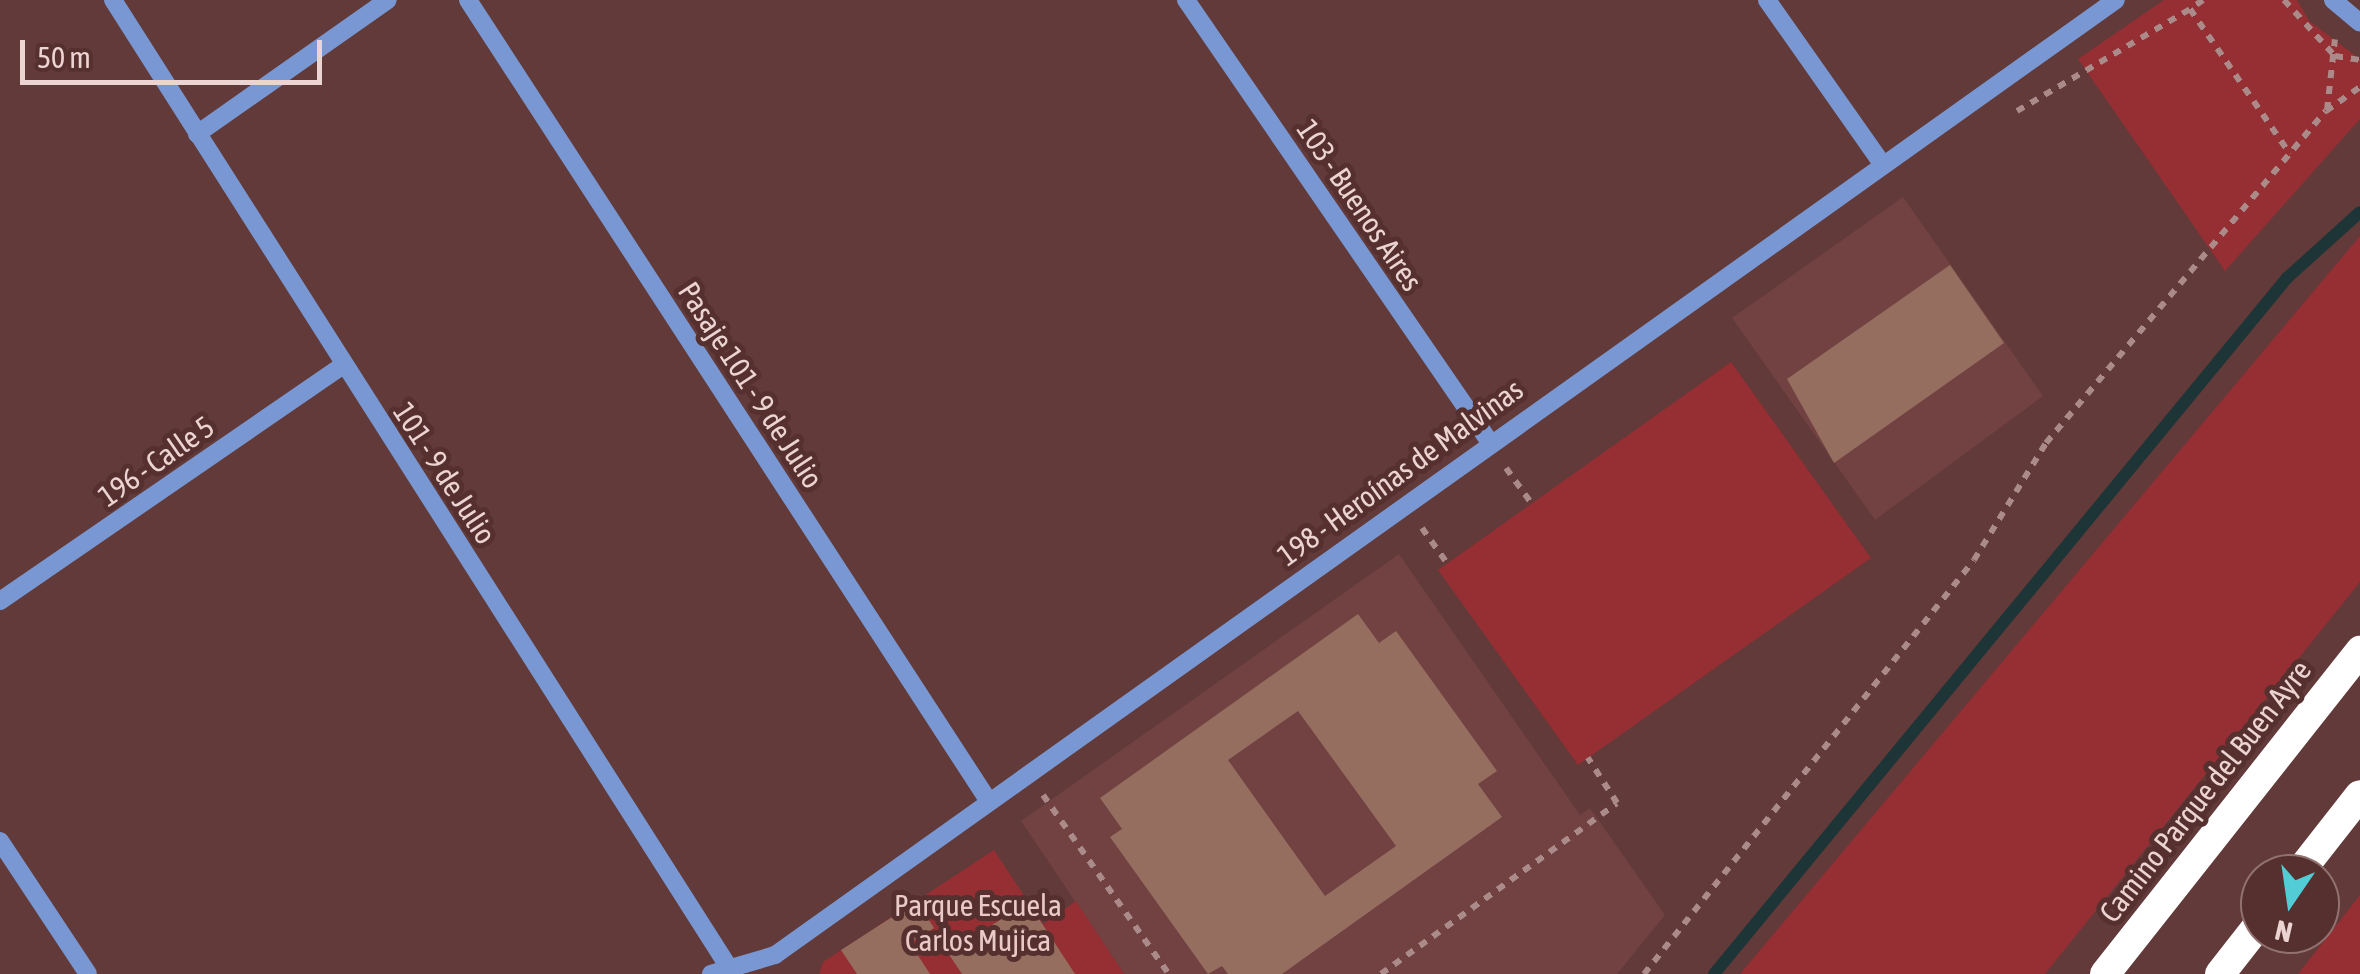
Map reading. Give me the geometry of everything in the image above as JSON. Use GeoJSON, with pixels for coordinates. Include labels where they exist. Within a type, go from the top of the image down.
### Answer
{"type":"FeatureCollection","features":[{"type":"Feature","properties":{"kind":"highway","name":"Camino Parque del Buen Ayre"},"geometry":{"type":"LineString","coordinates":[[2105,974],[2360,651]]}},
{"type":"Feature","properties":{"kind":"highway"},"geometry":{"type":"LineString","coordinates":[[2314,854],[2360,795]]}},
{"type":"Feature","properties":{"kind":"highway"},"geometry":{"type":"LineString","coordinates":[[2220,974],[2240,948]]}},
{"type":"Feature","properties":{"kind":"street","name":"101 - 9 de Julio"},"geometry":{"type":"LineString","coordinates":[[113,0],[342,365],[732,970]]}},
{"type":"Feature","properties":{"kind":"street"},"geometry":{"type":"LineString","coordinates":[[197,134],[388,0]]}},
{"type":"Feature","properties":{"kind":"street","name":"Pasaje 101 - 9 de Julio"},"geometry":{"type":"LineString","coordinates":[[468,0],[988,800]]}},
{"type":"Feature","properties":{"kind":"street","name":"103 - Buenos Aires"},"geometry":{"type":"LineString","coordinates":[[1186,0],[1488,442]]}},
{"type":"Feature","properties":{"kind":"street"},"geometry":{"type":"LineString","coordinates":[[1766,0],[1883,164]]}},
{"type":"Feature","properties":{"kind":"street","name":"198 - Heroínas de Malvinas"},"geometry":{"type":"LineString","coordinates":[[711,974],[775,956],[1488,442],[2116,0]]}},
{"type":"Feature","properties":{"kind":"street"},"geometry":{"type":"LineString","coordinates":[[2335,3],[2360,23]]}},
{"type":"Feature","properties":{"kind":"street","name":"196 - Calle 5"},"geometry":{"type":"LineString","coordinates":[[0,602],[342,365]]}},
{"type":"Feature","properties":{"kind":"street"},"geometry":{"type":"LineString","coordinates":[[0,841],[88,974]]}},
{"type":"Feature","properties":{"kind":"path"},"geometry":{"type":"LineString","coordinates":[[2203,0],[2190,9],[2290,154]]}},
{"type":"Feature","properties":{"kind":"path"},"geometry":{"type":"LineString","coordinates":[[2284,0],[2335,56],[2360,60]]}},
{"type":"Feature","properties":{"kind":"path"},"geometry":{"type":"LineString","coordinates":[[2326,111],[2335,56],[2335,3]]}},
{"type":"Feature","properties":{"kind":"path"},"geometry":{"type":"LineString","coordinates":[[1644,974],[1922,628],[2046,443],[2326,111],[2360,87]]}},
{"type":"Feature","properties":{"kind":"path"},"geometry":{"type":"LineString","coordinates":[[1506,468],[1532,504]]}},
{"type":"Feature","properties":{"kind":"path"},"geometry":{"type":"LineString","coordinates":[[1422,527],[1447,564]]}},
{"type":"Feature","properties":{"kind":"path"},"geometry":{"type":"LineString","coordinates":[[1381,974],[1617,803],[1588,758]]}},
{"type":"Feature","properties":{"kind":"path"},"geometry":{"type":"LineString","coordinates":[[1042,794],[1169,974]]}},
{"type":"Feature","properties":{"kind":"shaded area"},"geometry":{"type":"Polygon","coordinates":[[[1903,197],[2043,396],[1875,520],[1732,318],[1903,197]]]}},
{"type":"Feature","properties":{"kind":"shaded area"},"geometry":{"type":"Polygon","coordinates":[[[1399,554],[1580,815],[1590,808],[1665,915],[1617,974],[1124,974],[1021,821],[1399,554]]]}},
{"type":"Feature","properties":{"kind":"green space"},"geometry":{"type":"Polygon","coordinates":[[[2164,0],[2297,0],[2309,21],[2360,59],[2360,119],[2225,271],[2078,59],[2164,0]]]}},
{"type":"Feature","properties":{"kind":"green space"},"geometry":{"type":"Polygon","coordinates":[[[2360,236],[2360,582],[2045,974],[1740,974],[2360,236]]]}},
{"type":"Feature","properties":{"kind":"green space"},"geometry":{"type":"Polygon","coordinates":[[[1731,362],[1871,558],[1578,765],[1438,570],[1731,362]]]}},
{"type":"Feature","properties":{"kind":"green space","name":"Parque Escuela Carlos Mujica"},"geometry":{"type":"Polygon","coordinates":[[[994,850],[1043,924],[1076,901],[1124,974],[819,974],[823,962],[994,850]]]}},
{"type":"Feature","properties":{"kind":"green space"},"geometry":{"type":"Polygon","coordinates":[[[2360,895],[2360,974],[2298,974],[2314,954],[2340,954],[2340,920],[2360,895]]]}},
{"type":"Feature","properties":{"kind":"building"},"geometry":{"type":"Polygon","coordinates":[[[1950,265],[2004,343],[1834,463],[1787,379],[1950,265]]]}},
{"type":"Feature","properties":{"kind":"building"},"geometry":{"type":"Polygon","coordinates":[[[1358,614],[1379,643],[1396,631],[1497,771],[1478,784],[1502,817],[1282,974],[1228,974],[1222,966],[1208,974],[1110,837],[1122,829],[1100,798],[1358,614]],[[1298,711],[1228,760],[1325,896],[1396,846],[1298,711]]]}},
{"type":"Feature","properties":{"kind":"building"},"geometry":{"type":"Polygon","coordinates":[[[917,901],[934,928],[910,943],[930,974],[857,974],[841,950],[917,901]]]}},
{"type":"Feature","properties":{"kind":"building"},"geometry":{"type":"Polygon","coordinates":[[[1028,902],[1075,974],[962,974],[948,953],[1028,902]]]}},
{"type":"Feature","properties":{"kind":"waterway"},"geometry":{"type":"LineString","coordinates":[[1714,974],[2287,278],[2360,212]]}}]}
